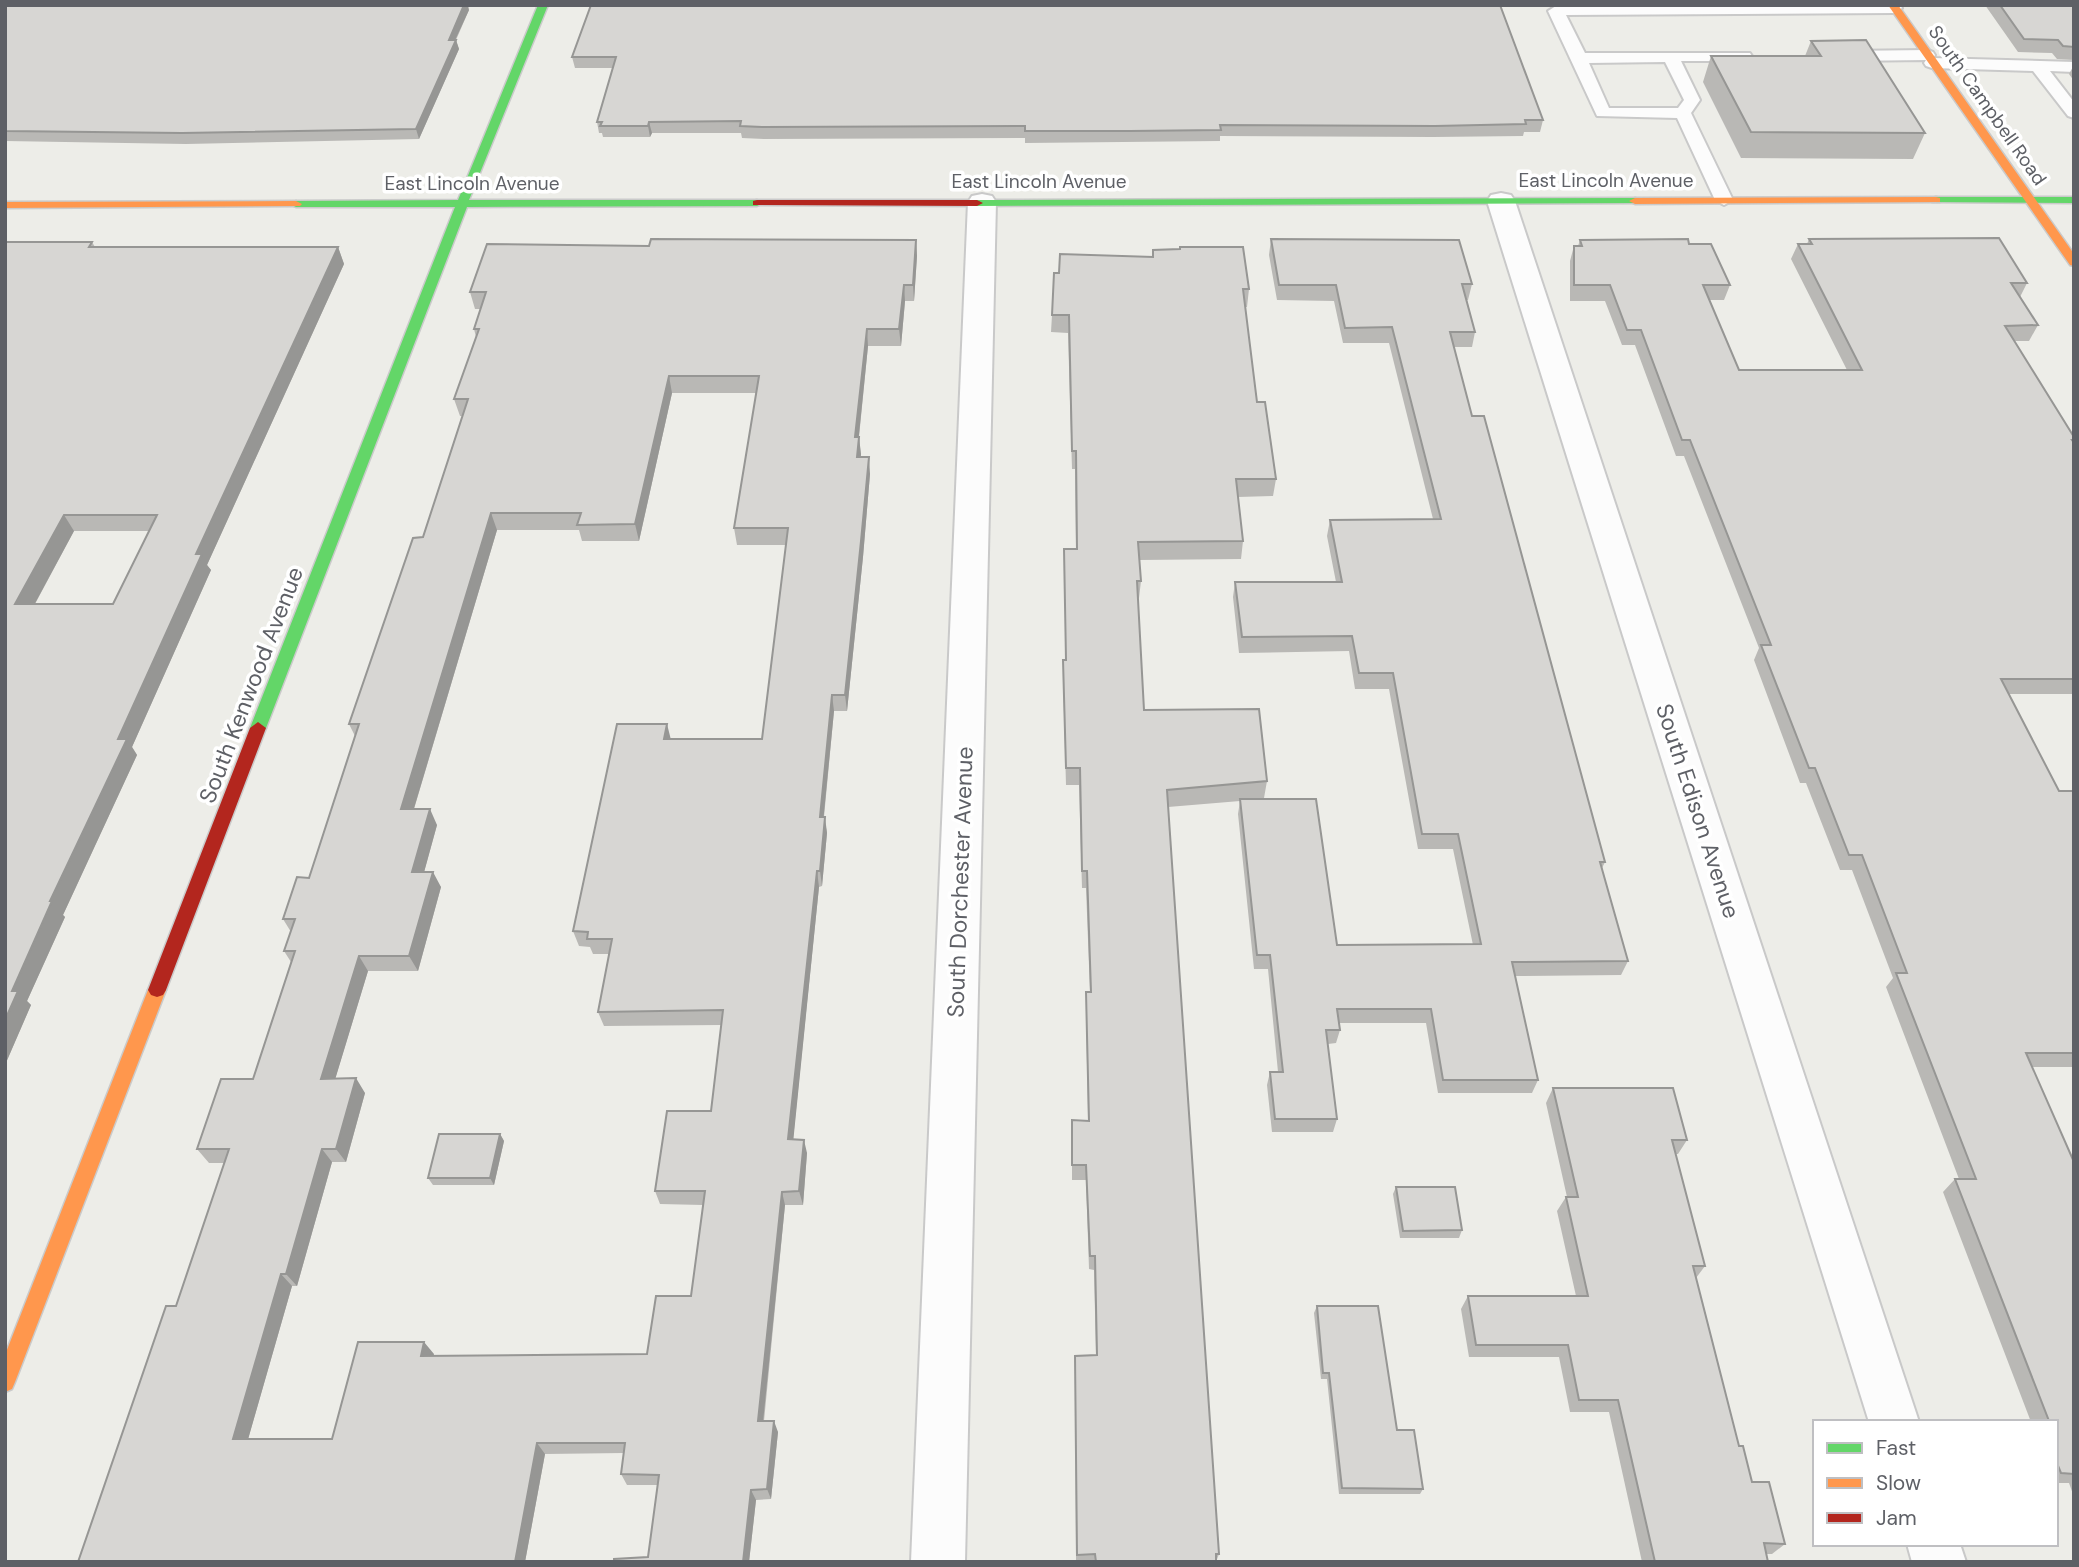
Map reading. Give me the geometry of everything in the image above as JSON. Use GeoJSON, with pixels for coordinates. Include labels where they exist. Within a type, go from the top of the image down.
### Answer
{"type":"FeatureCollection","features":[{"type":"Feature","properties":{"kind":"street","name":"South Kenwood Avenue"},"geometry":{"type":"LineString","coordinates":[[5,1382],[543,5]]}},
{"type":"Feature","properties":{"kind":"street","name":"South Campbell Road"},"geometry":{"type":"LineString","coordinates":[[1893,7],[2074,264]]}},
{"type":"Feature","properties":{"kind":"street","name":"East Lincoln Avenue"},"geometry":{"type":"LineString","coordinates":[[5,205],[2074,200]]}},
{"type":"Feature","properties":{"kind":"street","name":"South Edison Avenue"},"geometry":{"type":"LineString","coordinates":[[1501,201],[1893,1420]]}},
{"type":"Feature","properties":{"kind":"street","name":"South Dorchester Avenue"},"geometry":{"type":"LineString","coordinates":[[938,1562],[982,202]]}},
{"type":"Feature","properties":{"kind":"lane"},"geometry":{"type":"LineString","coordinates":[[1683,113],[1603,113],[1556,11],[1893,7]]}},
{"type":"Feature","properties":{"kind":"lane"},"geometry":{"type":"LineString","coordinates":[[1578,58],[1762,56]]}},
{"type":"Feature","properties":{"kind":"lane"},"geometry":{"type":"LineString","coordinates":[[1827,56],[2074,67]]}},
{"type":"Feature","properties":{"kind":"lane"},"geometry":{"type":"LineString","coordinates":[[1671,57],[1692,100],[1683,113]]}},
{"type":"Feature","properties":{"kind":"lane"},"geometry":{"type":"LineString","coordinates":[[2038,66],[2074,113]]}},
{"type":"Feature","properties":{"kind":"lane"},"geometry":{"type":"LineString","coordinates":[[1683,113],[1724,200]]}},
{"type":"Feature","properties":{"kind":"building"},"geometry":{"type":"Polygon","coordinates":[[[5,5],[464,5],[449,40],[456,40],[416,129],[182,133],[5,131],[5,5]]]}},
{"type":"Feature","properties":{"kind":"building"},"geometry":{"type":"Polygon","coordinates":[[[591,5],[1500,5],[1543,120],[1525,120],[1526,124],[1435,126],[1220,125],[1221,130],[1130,131],[1025,131],[1025,126],[762,127],[740,126],[741,121],[649,122],[648,126],[600,126],[602,122],[597,122],[616,57],[572,57],[591,5]]]}},
{"type":"Feature","properties":{"kind":"building"},"geometry":{"type":"Polygon","coordinates":[[[2000,5],[2074,5],[2074,47],[2063,46],[2058,40],[2024,39],[2000,5]]]}},
{"type":"Feature","properties":{"kind":"building"},"geometry":{"type":"Polygon","coordinates":[[[1866,40],[1925,133],[1751,132],[1711,56],[1821,56],[1811,41],[1866,40]]]}},
{"type":"Feature","properties":{"kind":"building"},"geometry":{"type":"Polygon","coordinates":[[[1999,238],[2027,283],[2011,283],[2038,325],[2005,326],[2074,437],[2074,679],[2001,679],[2059,791],[2074,791],[2074,1053],[2026,1053],[2074,1162],[2074,1474],[2061,1473],[2058,1466],[2058,1420],[2049,1420],[1955,1179],[1976,1179],[1896,973],[1907,973],[1862,855],[1849,855],[1815,768],[1809,768],[1761,645],[1771,645],[1690,440],[1682,440],[1641,330],[1627,330],[1610,285],[1574,285],[1574,246],[1582,246],[1580,240],[1688,239],[1689,244],[1711,244],[1730,285],[1703,285],[1739,370],[1862,370],[1798,244],[1812,244],[1809,239],[1999,238]]]}},
{"type":"Feature","properties":{"kind":"building"},"geometry":{"type":"Polygon","coordinates":[[[651,239],[916,240],[913,285],[904,285],[899,329],[867,329],[855,437],[859,437],[857,457],[869,457],[861,541],[845,695],[832,695],[820,817],[825,817],[820,871],[817,871],[788,1139],[804,1140],[799,1191],[782,1192],[758,1421],[774,1421],[767,1489],[751,1490],[743,1562],[614,1562],[614,1559],[648,1557],[659,1475],[621,1474],[625,1443],[537,1443],[515,1562],[78,1562],[166,1306],[176,1306],[229,1149],[197,1149],[221,1079],[253,1079],[295,951],[284,951],[295,919],[283,919],[297,877],[309,878],[359,724],[349,724],[413,538],[423,537],[468,399],[454,399],[479,329],[474,329],[486,292],[470,292],[487,244],[649,246],[651,239]],[[669,376],[635,524],[577,525],[581,513],[491,513],[401,809],[430,809],[412,872],[433,872],[409,956],[359,956],[321,1079],[356,1078],[336,1149],[322,1149],[286,1274],[281,1274],[233,1439],[332,1439],[358,1342],[424,1342],[421,1356],[647,1354],[656,1296],[691,1296],[705,1191],[655,1191],[667,1111],[711,1111],[723,1010],[598,1012],[612,939],[587,939],[588,932],[573,931],[617,724],[667,724],[664,739],[762,739],[788,528],[734,528],[759,376],[669,376]]]}},
{"type":"Feature","properties":{"kind":"building"},"geometry":{"type":"Polygon","coordinates":[[[1271,239],[1459,240],[1472,284],[1462,284],[1475,332],[1450,332],[1472,416],[1484,416],[1605,862],[1600,862],[1628,961],[1512,962],[1538,1080],[1443,1080],[1431,1009],[1337,1009],[1340,1030],[1326,1030],[1337,1119],[1275,1119],[1270,1072],[1283,1072],[1270,955],[1257,955],[1240,799],[1316,799],[1337,945],[1481,944],[1458,834],[1422,834],[1393,673],[1359,673],[1352,636],[1242,637],[1235,582],[1342,582],[1330,520],[1441,519],[1392,327],[1345,328],[1336,285],[1279,285],[1271,239]]]}},
{"type":"Feature","properties":{"kind":"building"},"geometry":{"type":"Polygon","coordinates":[[[5,242],[92,242],[89,247],[338,247],[196,554],[202,554],[118,739],[127,739],[50,901],[12,991],[18,991],[5,1020],[5,242]],[[64,515],[15,604],[113,604],[157,515],[64,515]]]}},
{"type":"Feature","properties":{"kind":"building"},"geometry":{"type":"Polygon","coordinates":[[[1243,247],[1249,289],[1243,289],[1257,402],[1265,402],[1276,479],[1236,479],[1243,541],[1138,542],[1141,581],[1137,581],[1144,710],[1259,709],[1267,781],[1167,790],[1219,1554],[1216,1554],[1216,1562],[1096,1562],[1095,1554],[1077,1555],[1075,1356],[1097,1355],[1095,1256],[1090,1256],[1086,1165],[1072,1165],[1072,1120],[1089,1121],[1086,992],[1091,992],[1087,871],[1082,871],[1080,768],[1066,768],[1064,549],[1077,549],[1076,451],[1072,451],[1069,315],[1052,315],[1054,273],[1059,273],[1060,254],[1153,257],[1153,250],[1243,247]]]}},
{"type":"Feature","properties":{"kind":"building"},"geometry":{"type":"Polygon","coordinates":[[[1553,1088],[1673,1088],[1687,1140],[1672,1140],[1705,1266],[1693,1266],[1739,1446],[1743,1446],[1752,1482],[1769,1482],[1785,1544],[1764,1543],[1768,1562],[1655,1562],[1618,1400],[1579,1400],[1568,1345],[1476,1345],[1468,1296],[1588,1296],[1566,1197],[1578,1197],[1553,1088]]]}},
{"type":"Feature","properties":{"kind":"building"},"geometry":{"type":"Polygon","coordinates":[[[439,1134],[500,1134],[490,1178],[428,1178],[439,1134]]]}},
{"type":"Feature","properties":{"kind":"building"},"geometry":{"type":"Polygon","coordinates":[[[1396,1187],[1455,1187],[1462,1230],[1403,1231],[1396,1187]]]}},
{"type":"Feature","properties":{"kind":"building"},"geometry":{"type":"Polygon","coordinates":[[[1317,1306],[1378,1306],[1397,1430],[1414,1430],[1423,1489],[1342,1488],[1329,1373],[1323,1373],[1317,1306]]]}},
{"type":"Feature","properties":{"kind":"traffic: fast"},"geometry":{"type":"LineString","coordinates":[[258,728],[450,234],[543,5]]}},
{"type":"Feature","properties":{"kind":"traffic: fast"},"geometry":{"type":"LineString","coordinates":[[1936,200],[2074,200]]}},
{"type":"Feature","properties":{"kind":"traffic: fast"},"geometry":{"type":"LineString","coordinates":[[977,203],[1635,201]]}},
{"type":"Feature","properties":{"kind":"traffic: fast"},"geometry":{"type":"LineString","coordinates":[[296,204],[757,203]]}},
{"type":"Feature","properties":{"kind":"traffic: slow"},"geometry":{"type":"LineString","coordinates":[[1893,5],[2074,263]]}},
{"type":"Feature","properties":{"kind":"traffic: slow"},"geometry":{"type":"LineString","coordinates":[[1635,201],[1936,200]]}},
{"type":"Feature","properties":{"kind":"traffic: slow"},"geometry":{"type":"LineString","coordinates":[[5,205],[296,204]]}},
{"type":"Feature","properties":{"kind":"traffic: slow"},"geometry":{"type":"LineString","coordinates":[[5,1382],[157,990]]}},
{"type":"Feature","properties":{"kind":"traffic: jam"},"geometry":{"type":"LineString","coordinates":[[757,203],[977,203]]}},
{"type":"Feature","properties":{"kind":"traffic: jam"},"geometry":{"type":"LineString","coordinates":[[157,990],[258,728]]}}]}
